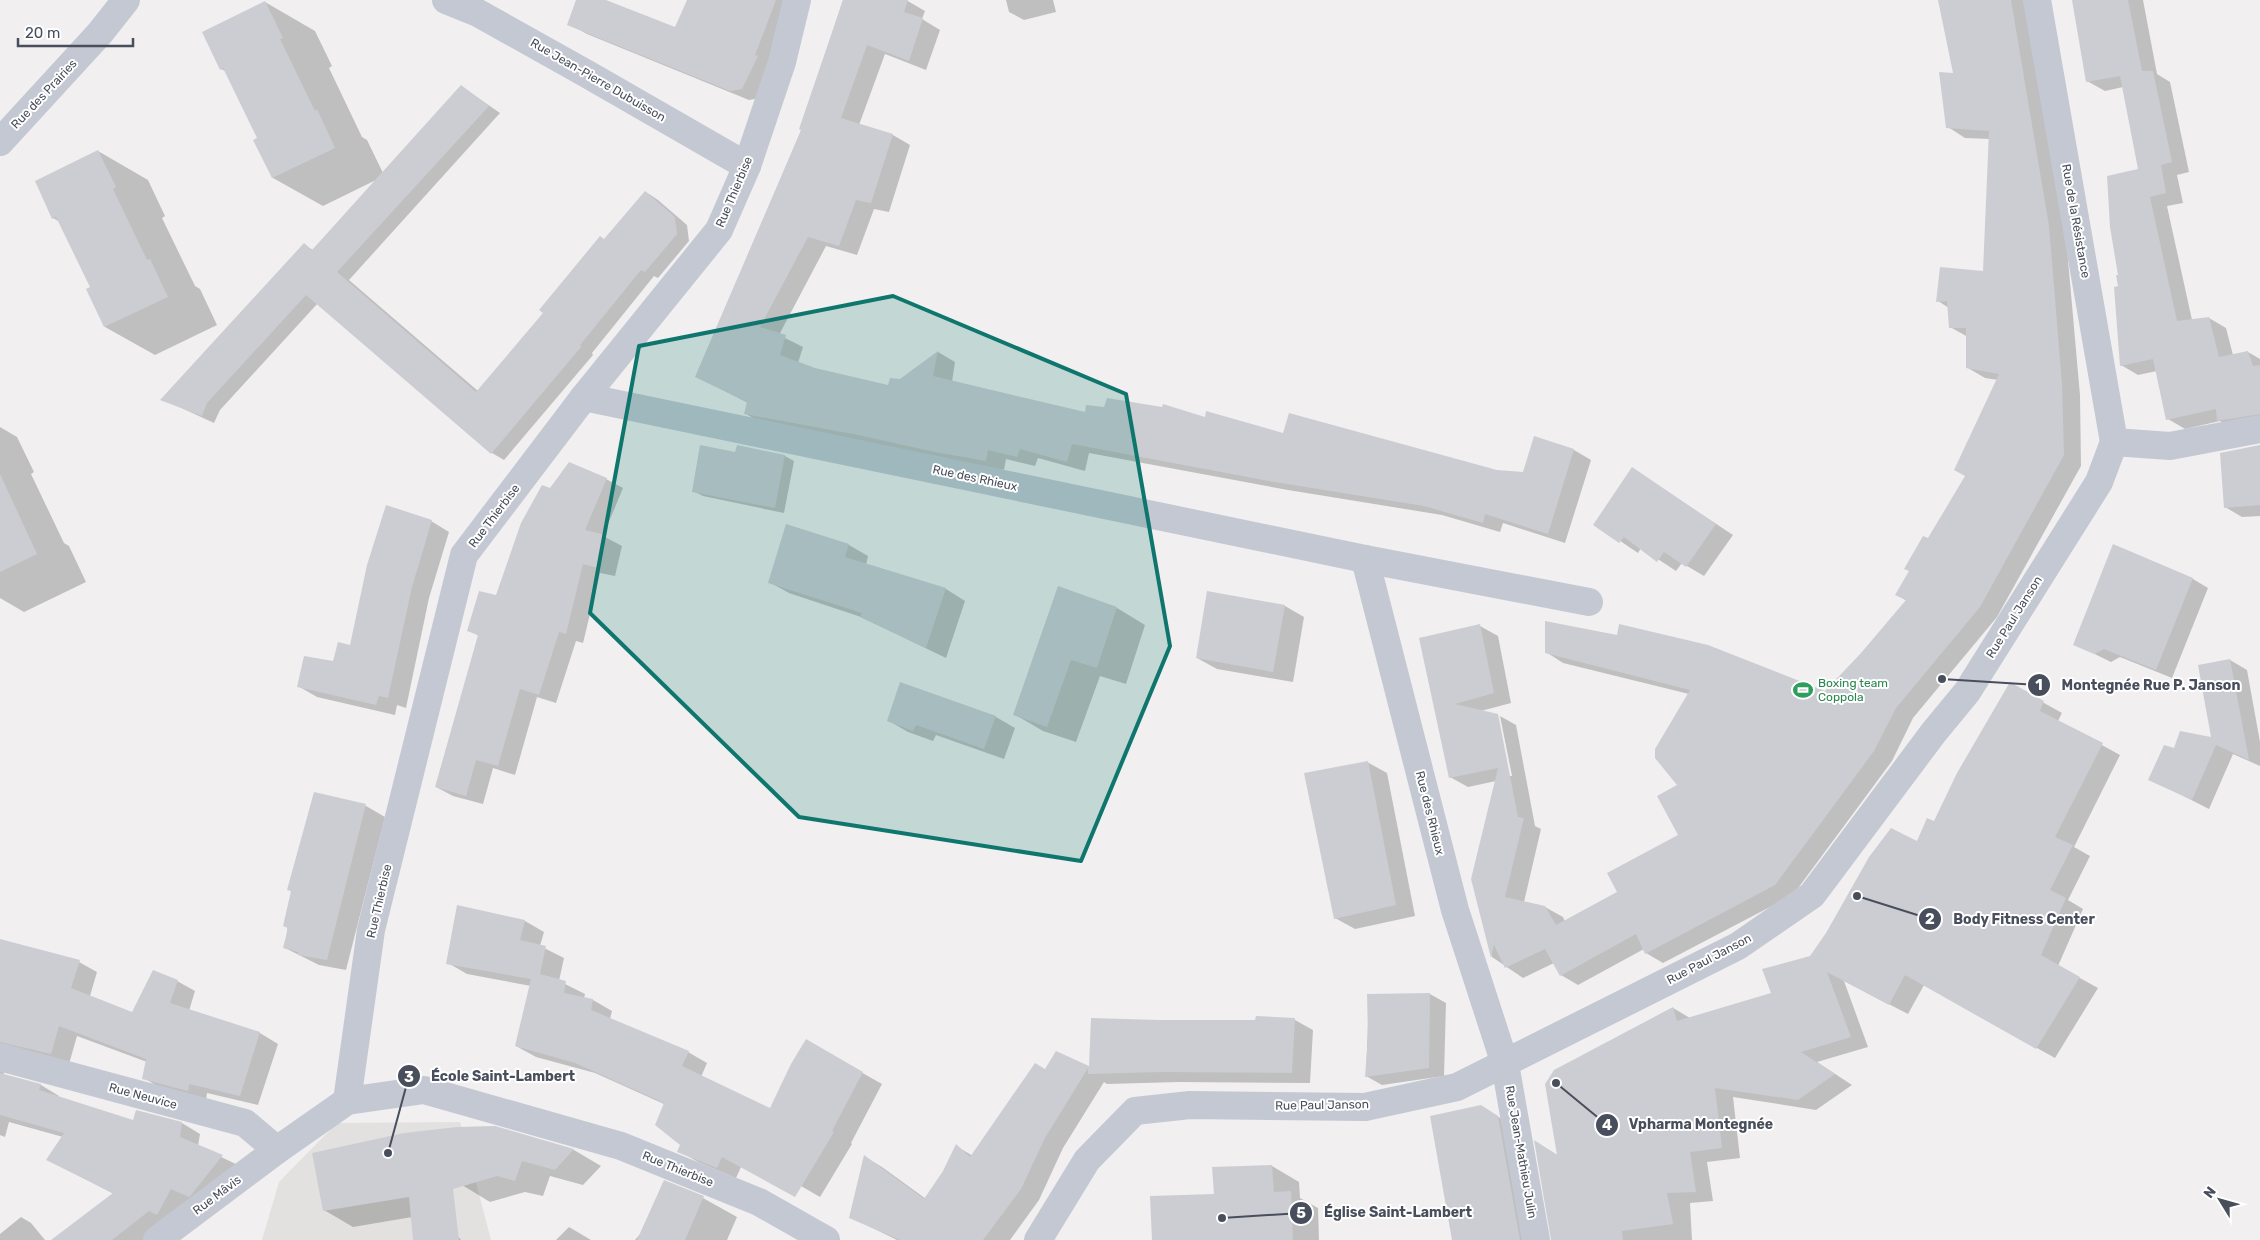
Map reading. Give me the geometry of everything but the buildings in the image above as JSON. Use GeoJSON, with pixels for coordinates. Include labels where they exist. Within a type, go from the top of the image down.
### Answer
{"type":"FeatureCollection","features":[{"type":"Feature","properties":{"kind":"street","name":"Rue des Prairies"},"geometry":{"type":"LineString","coordinates":[[1,138],[100,33],[126,0]]}},
{"type":"Feature","properties":{"kind":"street","name":"Rue Jean-Pierre Dubuisson"},"geometry":{"type":"LineString","coordinates":[[446,0],[478,13],[747,166]]}},
{"type":"Feature","properties":{"kind":"street","name":"Rue Thierbise"},"geometry":{"type":"LineString","coordinates":[[348,1101],[371,930],[464,555],[584,398],[719,230],[747,166],[782,62],[797,0]]}},
{"type":"Feature","properties":{"kind":"street","name":"Rue de la Résistance"},"geometry":{"type":"LineString","coordinates":[[2037,0],[2114,442]]}},
{"type":"Feature","properties":{"kind":"street","name":"Rue des Rhieux"},"geometry":{"type":"LineString","coordinates":[[584,398],[1365,560],[1589,602]]}},
{"type":"Feature","properties":{"kind":"street"},"geometry":{"type":"LineString","coordinates":[[2114,442],[2170,446],[2260,429]]}},
{"type":"Feature","properties":{"kind":"street","name":"Rue Paul Janson"},"geometry":{"type":"LineString","coordinates":[[1038,1240],[1087,1160],[1135,1111],[1190,1105],[1365,1107],[1457,1087],[1738,946],[1812,895],[1934,732],[1967,692],[2099,482],[2114,442]]}},
{"type":"Feature","properties":{"kind":"street","name":"Rue des Rhieux"},"geometry":{"type":"LineString","coordinates":[[1365,560],[1455,910],[1505,1064]]}},
{"type":"Feature","properties":{"kind":"street","name":"Rue Neuvice"},"geometry":{"type":"LineString","coordinates":[[0,1057],[245,1123],[277,1150]]}},
{"type":"Feature","properties":{"kind":"street","name":"Rue Jean-Mathieu Julin"},"geometry":{"type":"LineString","coordinates":[[1505,1064],[1536,1240]]}},
{"type":"Feature","properties":{"kind":"street","name":"Rue Thierbise"},"geometry":{"type":"LineString","coordinates":[[277,1150],[348,1101],[424,1090],[622,1146],[759,1202],[826,1240]]}},
{"type":"Feature","properties":{"kind":"street","name":"Rue Mâvis"},"geometry":{"type":"LineString","coordinates":[[157,1240],[277,1150]]}},
{"type":"Feature","properties":{"kind":"highlighted area"},"geometry":{"type":"Polygon","coordinates":[[[893,296],[1126,394],[1170,646],[1081,861],[799,817],[590,613],[639,346],[893,296]]]}},
{"type":"Feature","properties":{"kind":"shaded area"},"geometry":{"type":"Polygon","coordinates":[[[460,1122],[491,1240],[262,1240],[279,1182],[337,1123],[460,1122]]]}},
{"type":"Feature","properties":{"kind":"place","name":"Montegnée Rue P. Janson"},"geometry":{"type":"Point","coordinates":[1942,679]}},
{"type":"Feature","properties":{"kind":"place","name":"Boxing team Coppola"},"geometry":{"type":"Point","coordinates":[1803,690]}},
{"type":"Feature","properties":{"kind":"place","name":"Body Fitness Center"},"geometry":{"type":"Point","coordinates":[1857,896]}},
{"type":"Feature","properties":{"kind":"place","name":"Vpharma Montegnée"},"geometry":{"type":"Point","coordinates":[1556,1083]}},
{"type":"Feature","properties":{"kind":"place","name":"École Saint-Lambert"},"geometry":{"type":"Point","coordinates":[388,1153]}},
{"type":"Feature","properties":{"kind":"place","name":"Église Saint-Lambert"},"geometry":{"type":"Point","coordinates":[1222,1218]}}]}
